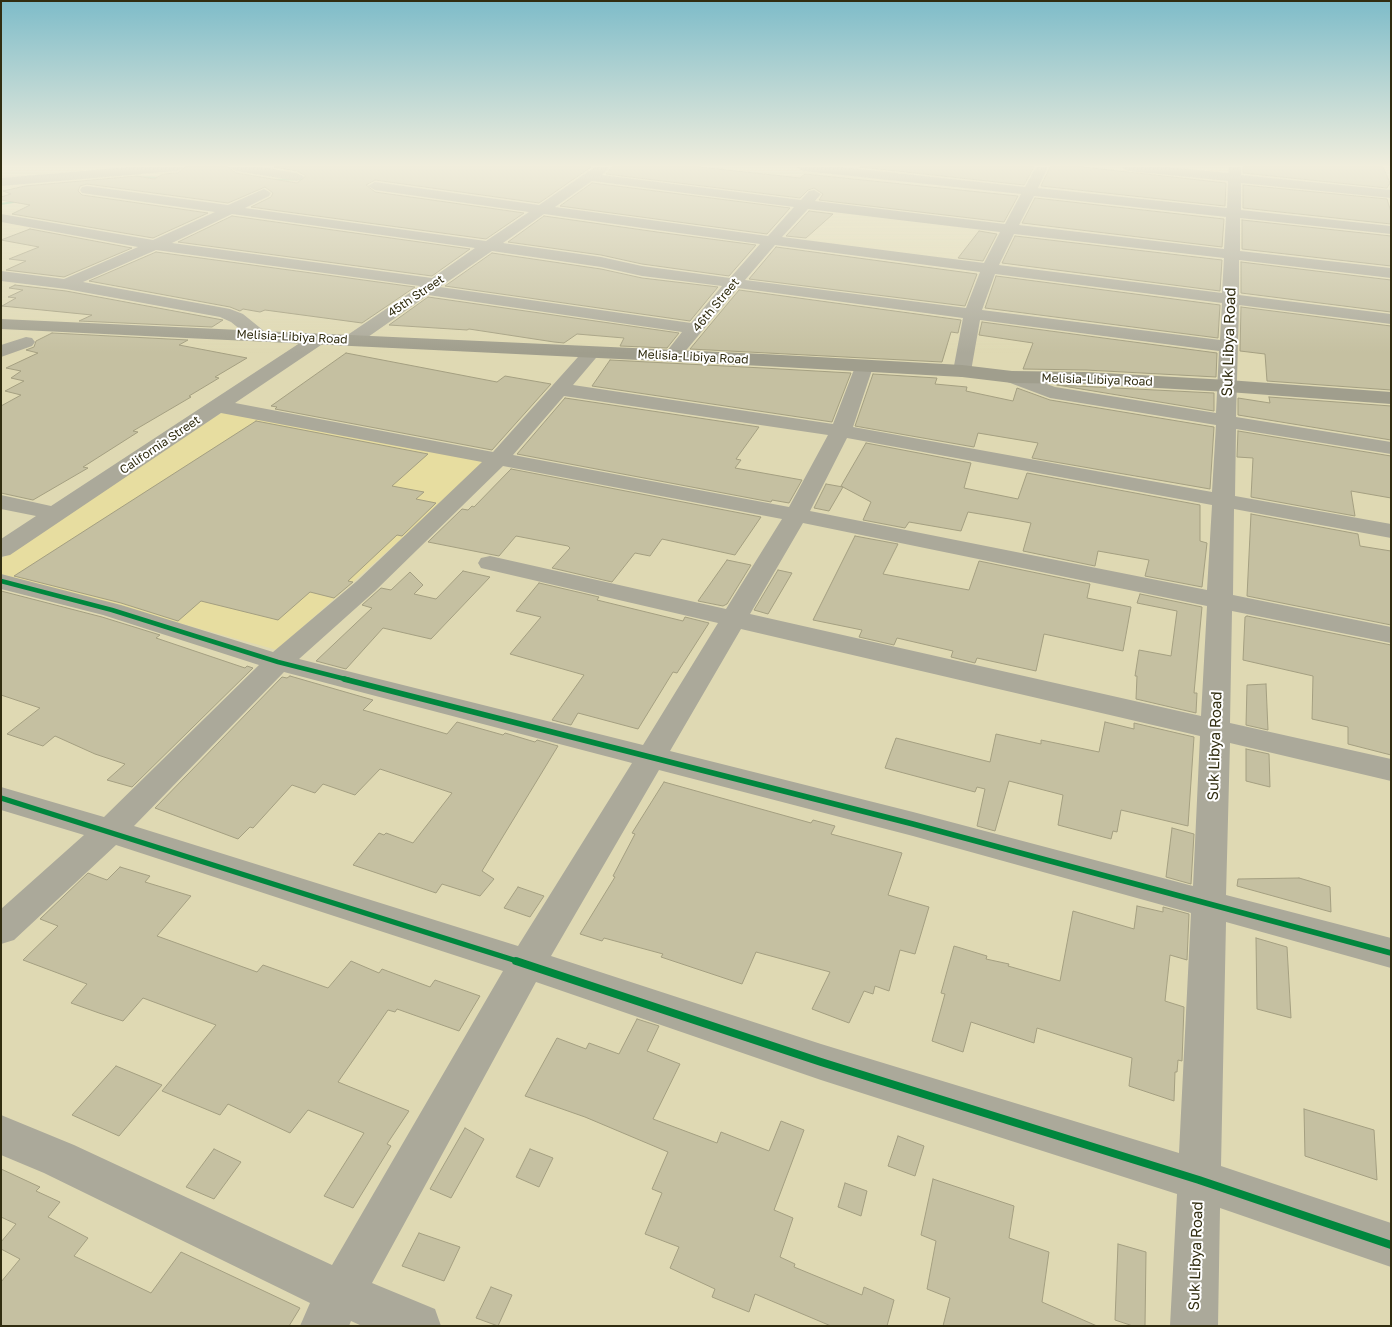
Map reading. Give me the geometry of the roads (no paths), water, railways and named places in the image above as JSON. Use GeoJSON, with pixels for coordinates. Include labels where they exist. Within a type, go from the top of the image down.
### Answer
{"type":"FeatureCollection","features":[{"type":"Feature","properties":{"kind":"main road","name":"Melisia-Libiya Road"},"geometry":{"type":"LineString","coordinates":[[1,324],[258,335]]}},
{"type":"Feature","properties":{"kind":"main road","name":"Melisia-Libiya Road"},"geometry":{"type":"LineString","coordinates":[[258,335],[254,337],[352,340],[962,371],[1012,377],[1086,378],[1391,398]]}},
{"type":"Feature","properties":{"kind":"street"},"geometry":{"type":"LineString","coordinates":[[63,229],[154,245],[431,286],[695,329]]}},
{"type":"Feature","properties":{"kind":"street"},"geometry":{"type":"LineString","coordinates":[[66,284],[189,229]]}},
{"type":"Feature","properties":{"kind":"street"},"geometry":{"type":"LineString","coordinates":[[367,229],[601,262],[642,271],[1229,346]]}},
{"type":"Feature","properties":{"kind":"street","name":"45th Street"},"geometry":{"type":"LineString","coordinates":[[352,340],[514,229]]}},
{"type":"Feature","properties":{"kind":"street"},"geometry":{"type":"LineString","coordinates":[[690,229],[1391,319]]}},
{"type":"Feature","properties":{"kind":"street","name":"46th Street"},"geometry":{"type":"LineString","coordinates":[[672,356],[783,229]]}},
{"type":"Feature","properties":{"kind":"street"},"geometry":{"type":"LineString","coordinates":[[962,371],[972,314],[989,268],[1010,229],[1391,273]]}},
{"type":"Feature","properties":{"kind":"street","name":"Suk Libya Road"},"geometry":{"type":"LineString","coordinates":[[1194,1326],[1233,229]]}},
{"type":"Feature","properties":{"kind":"street"},"geometry":{"type":"LineString","coordinates":[[1,276],[66,284],[224,313],[237,318],[258,335]]}},
{"type":"Feature","properties":{"kind":"street","name":"California Street"},"geometry":{"type":"LineString","coordinates":[[1,550],[318,340]]}},
{"type":"Feature","properties":{"kind":"street"},"geometry":{"type":"LineString","coordinates":[[1,352],[26,342]]}},
{"type":"Feature","properties":{"kind":"street"},"geometry":{"type":"LineString","coordinates":[[1,930],[110,830],[278,662],[366,586],[497,460],[592,352]]}},
{"type":"Feature","properties":{"kind":"street"},"geometry":{"type":"LineString","coordinates":[[332,1310],[453,1092],[527,964],[796,515],[841,431],[864,367]]}},
{"type":"Feature","properties":{"kind":"street"},"geometry":{"type":"LineString","coordinates":[[1012,377],[1059,393],[1391,448]]}},
{"type":"Feature","properties":{"kind":"street"},"geometry":{"type":"LineString","coordinates":[[558,389],[841,431],[1223,502],[1391,531]]}},
{"type":"Feature","properties":{"kind":"street"},"geometry":{"type":"LineString","coordinates":[[217,406],[796,515],[1391,635]]}},
{"type":"Feature","properties":{"kind":"street"},"geometry":{"type":"LineString","coordinates":[[1,502],[56,514]]}},
{"type":"Feature","properties":{"kind":"street"},"geometry":{"type":"LineString","coordinates":[[490,563],[1391,770]]}},
{"type":"Feature","properties":{"kind":"street"},"geometry":{"type":"LineString","coordinates":[[1,581],[112,610],[278,662],[923,827],[1391,953]]}},
{"type":"Feature","properties":{"kind":"street"},"geometry":{"type":"LineString","coordinates":[[1,798],[110,830],[527,964],[821,1062],[1199,1180],[1391,1245]]}},
{"type":"Feature","properties":{"kind":"street"},"geometry":{"type":"LineString","coordinates":[[1,1135],[59,1159],[332,1310],[418,1326]]}}]}
